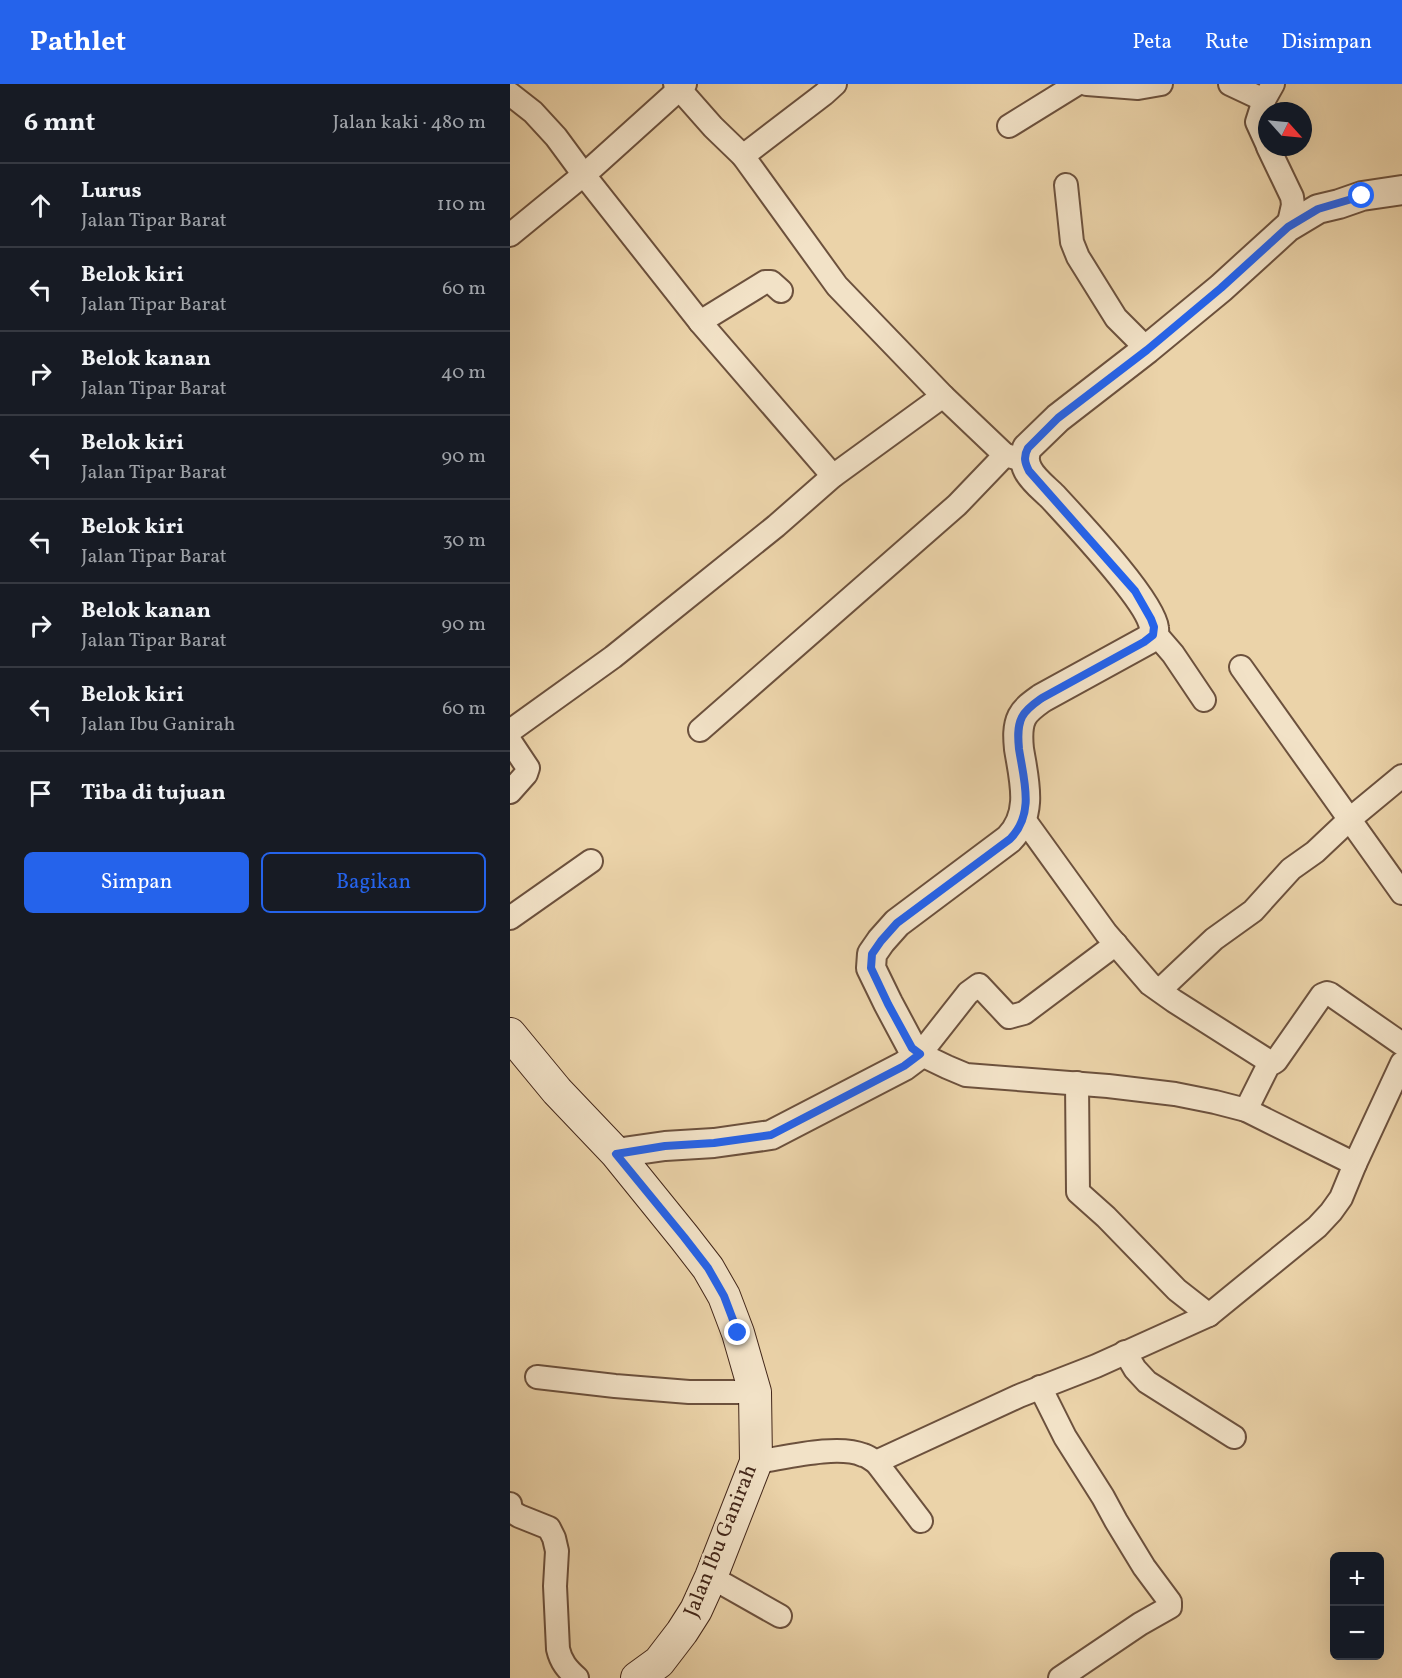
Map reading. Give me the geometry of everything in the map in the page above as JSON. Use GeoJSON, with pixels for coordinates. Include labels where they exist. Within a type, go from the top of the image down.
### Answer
{"type":"FeatureCollection","features":[{"type":"Feature","properties":{"kind":"main road","name":"Jalan Ibu Ganirah"},"geometry":{"type":"LineString","coordinates":[[512,1040],[616,1154],[708,1268],[724,1296],[738,1333],[754,1392],[756,1462],[711,1577],[696,1610],[682,1632],[658,1662],[638,1678]]}},
{"type":"Feature","properties":{"kind":"street"},"geometry":{"type":"LineString","coordinates":[[743,156],[835,84]]}},
{"type":"Feature","properties":{"kind":"street"},"geometry":{"type":"LineString","coordinates":[[1009,126],[1077,84]]}},
{"type":"Feature","properties":{"kind":"street"},"geometry":{"type":"LineString","coordinates":[[1087,84],[1138,88],[1161,84]]}},
{"type":"Feature","properties":{"kind":"street"},"geometry":{"type":"LineString","coordinates":[[1230,84],[1268,92]]}},
{"type":"Feature","properties":{"kind":"street"},"geometry":{"type":"LineString","coordinates":[[510,235],[584,175],[680,86],[713,127],[743,156],[837,286],[943,396],[1029,471],[1135,591],[1151,619],[1154,632],[1173,654],[1204,700]]}},
{"type":"Feature","properties":{"kind":"street"},"geometry":{"type":"LineString","coordinates":[[510,94],[533,112],[556,137],[700,322],[833,476]]}},
{"type":"Feature","properties":{"kind":"street"},"geometry":{"type":"LineString","coordinates":[[1273,156],[1292,197],[1293,205],[1288,227]]}},
{"type":"Feature","properties":{"kind":"street"},"geometry":{"type":"LineString","coordinates":[[1066,185],[1072,242],[1078,257],[1116,318],[1147,350]]}},
{"type":"Feature","properties":{"kind":"street"},"geometry":{"type":"LineString","coordinates":[[700,730],[957,505],[1015,458],[1025,453],[1058,418],[1147,350],[1221,288],[1288,227],[1318,209],[1362,196],[1402,190]]}},
{"type":"Feature","properties":{"kind":"street"},"geometry":{"type":"LineString","coordinates":[[700,322],[765,282],[771,282],[782,291]]}},
{"type":"Feature","properties":{"kind":"street"},"geometry":{"type":"LineString","coordinates":[[510,731],[613,657],[776,526],[833,476],[943,396]]}},
{"type":"Feature","properties":{"kind":"street"},"geometry":{"type":"LineString","coordinates":[[1154,632],[1149,639],[1042,698],[1028,709],[1022,717],[1018,738],[1026,799],[1026,808],[1018,830],[1010,839],[897,923],[872,954],[871,968],[912,1048],[966,1075],[1077,1083],[1175,1094],[1215,1102],[1246,1110],[1355,1164]]}},
{"type":"Feature","properties":{"kind":"street"},"geometry":{"type":"LineString","coordinates":[[1242,667],[1402,893]]}},
{"type":"Feature","properties":{"kind":"street"},"geometry":{"type":"LineString","coordinates":[[510,741],[528,768],[526,774],[510,792]]}},
{"type":"Feature","properties":{"kind":"street"},"geometry":{"type":"LineString","coordinates":[[1160,990],[1214,939],[1253,911],[1291,869],[1315,852],[1350,819],[1402,776]]}},
{"type":"Feature","properties":{"kind":"street"},"geometry":{"type":"LineString","coordinates":[[1023,818],[1106,933],[1150,984],[1270,1062],[1273,1063],[1276,1060],[1322,995],[1327,993],[1402,1044]]}},
{"type":"Feature","properties":{"kind":"street"},"geometry":{"type":"LineString","coordinates":[[510,918],[591,861]]}},
{"type":"Feature","properties":{"kind":"street"},"geometry":{"type":"LineString","coordinates":[[616,1154],[665,1146],[714,1143],[771,1135],[904,1066],[920,1054],[968,993],[979,985],[1010,1017],[1024,1013],[1116,944]]}},
{"type":"Feature","properties":{"kind":"street"},"geometry":{"type":"LineString","coordinates":[[1246,1110],[1270,1062]]}},
{"type":"Feature","properties":{"kind":"street"},"geometry":{"type":"LineString","coordinates":[[876,1462],[1040,1387],[1096,1366],[1209,1315],[1317,1227],[1331,1212],[1341,1198],[1402,1063]]}},
{"type":"Feature","properties":{"kind":"street"},"geometry":{"type":"LineString","coordinates":[[1077,1083],[1078,1192],[1106,1217],[1177,1290],[1209,1315]]}},
{"type":"Feature","properties":{"kind":"street"},"geometry":{"type":"LineString","coordinates":[[1125,1352],[1135,1369],[1147,1382],[1234,1437]]}},
{"type":"Feature","properties":{"kind":"street"},"geometry":{"type":"LineString","coordinates":[[537,1377],[689,1392],[754,1392]]}},
{"type":"Feature","properties":{"kind":"street"},"geometry":{"type":"LineString","coordinates":[[1040,1387],[1065,1437],[1144,1567],[1170,1602],[1170,1607],[1140,1624],[1060,1678]]}},
{"type":"Feature","properties":{"kind":"street"},"geometry":{"type":"LineString","coordinates":[[756,1462],[819,1452],[841,1451],[862,1454],[876,1462],[921,1521]]}},
{"type":"Feature","properties":{"kind":"street"},"geometry":{"type":"LineString","coordinates":[[510,1503],[512,1511],[549,1528],[554,1538],[557,1551],[555,1586],[558,1649],[565,1666],[577,1678]]}},
{"type":"Feature","properties":{"kind":"street"},"geometry":{"type":"LineString","coordinates":[[711,1577],[780,1616]]}},
{"type":"Feature","properties":{"kind":"route"},"geometry":{"type":"LineString","coordinates":[[738,1333],[724,1296],[708,1268],[616,1154],[630,1150],[714,1143],[771,1135],[904,1066],[920,1054],[912,1048],[888,1004],[871,968],[872,954],[897,923],[1010,839],[1018,830],[1026,808],[1026,799],[1018,738],[1022,717],[1028,709],[1042,698],[1149,639],[1154,632],[1151,619],[1135,591],[1029,471],[1024,460],[1025,453],[1058,418],[1147,350],[1221,288],[1288,227],[1318,209],[1362,196]]}}]}
